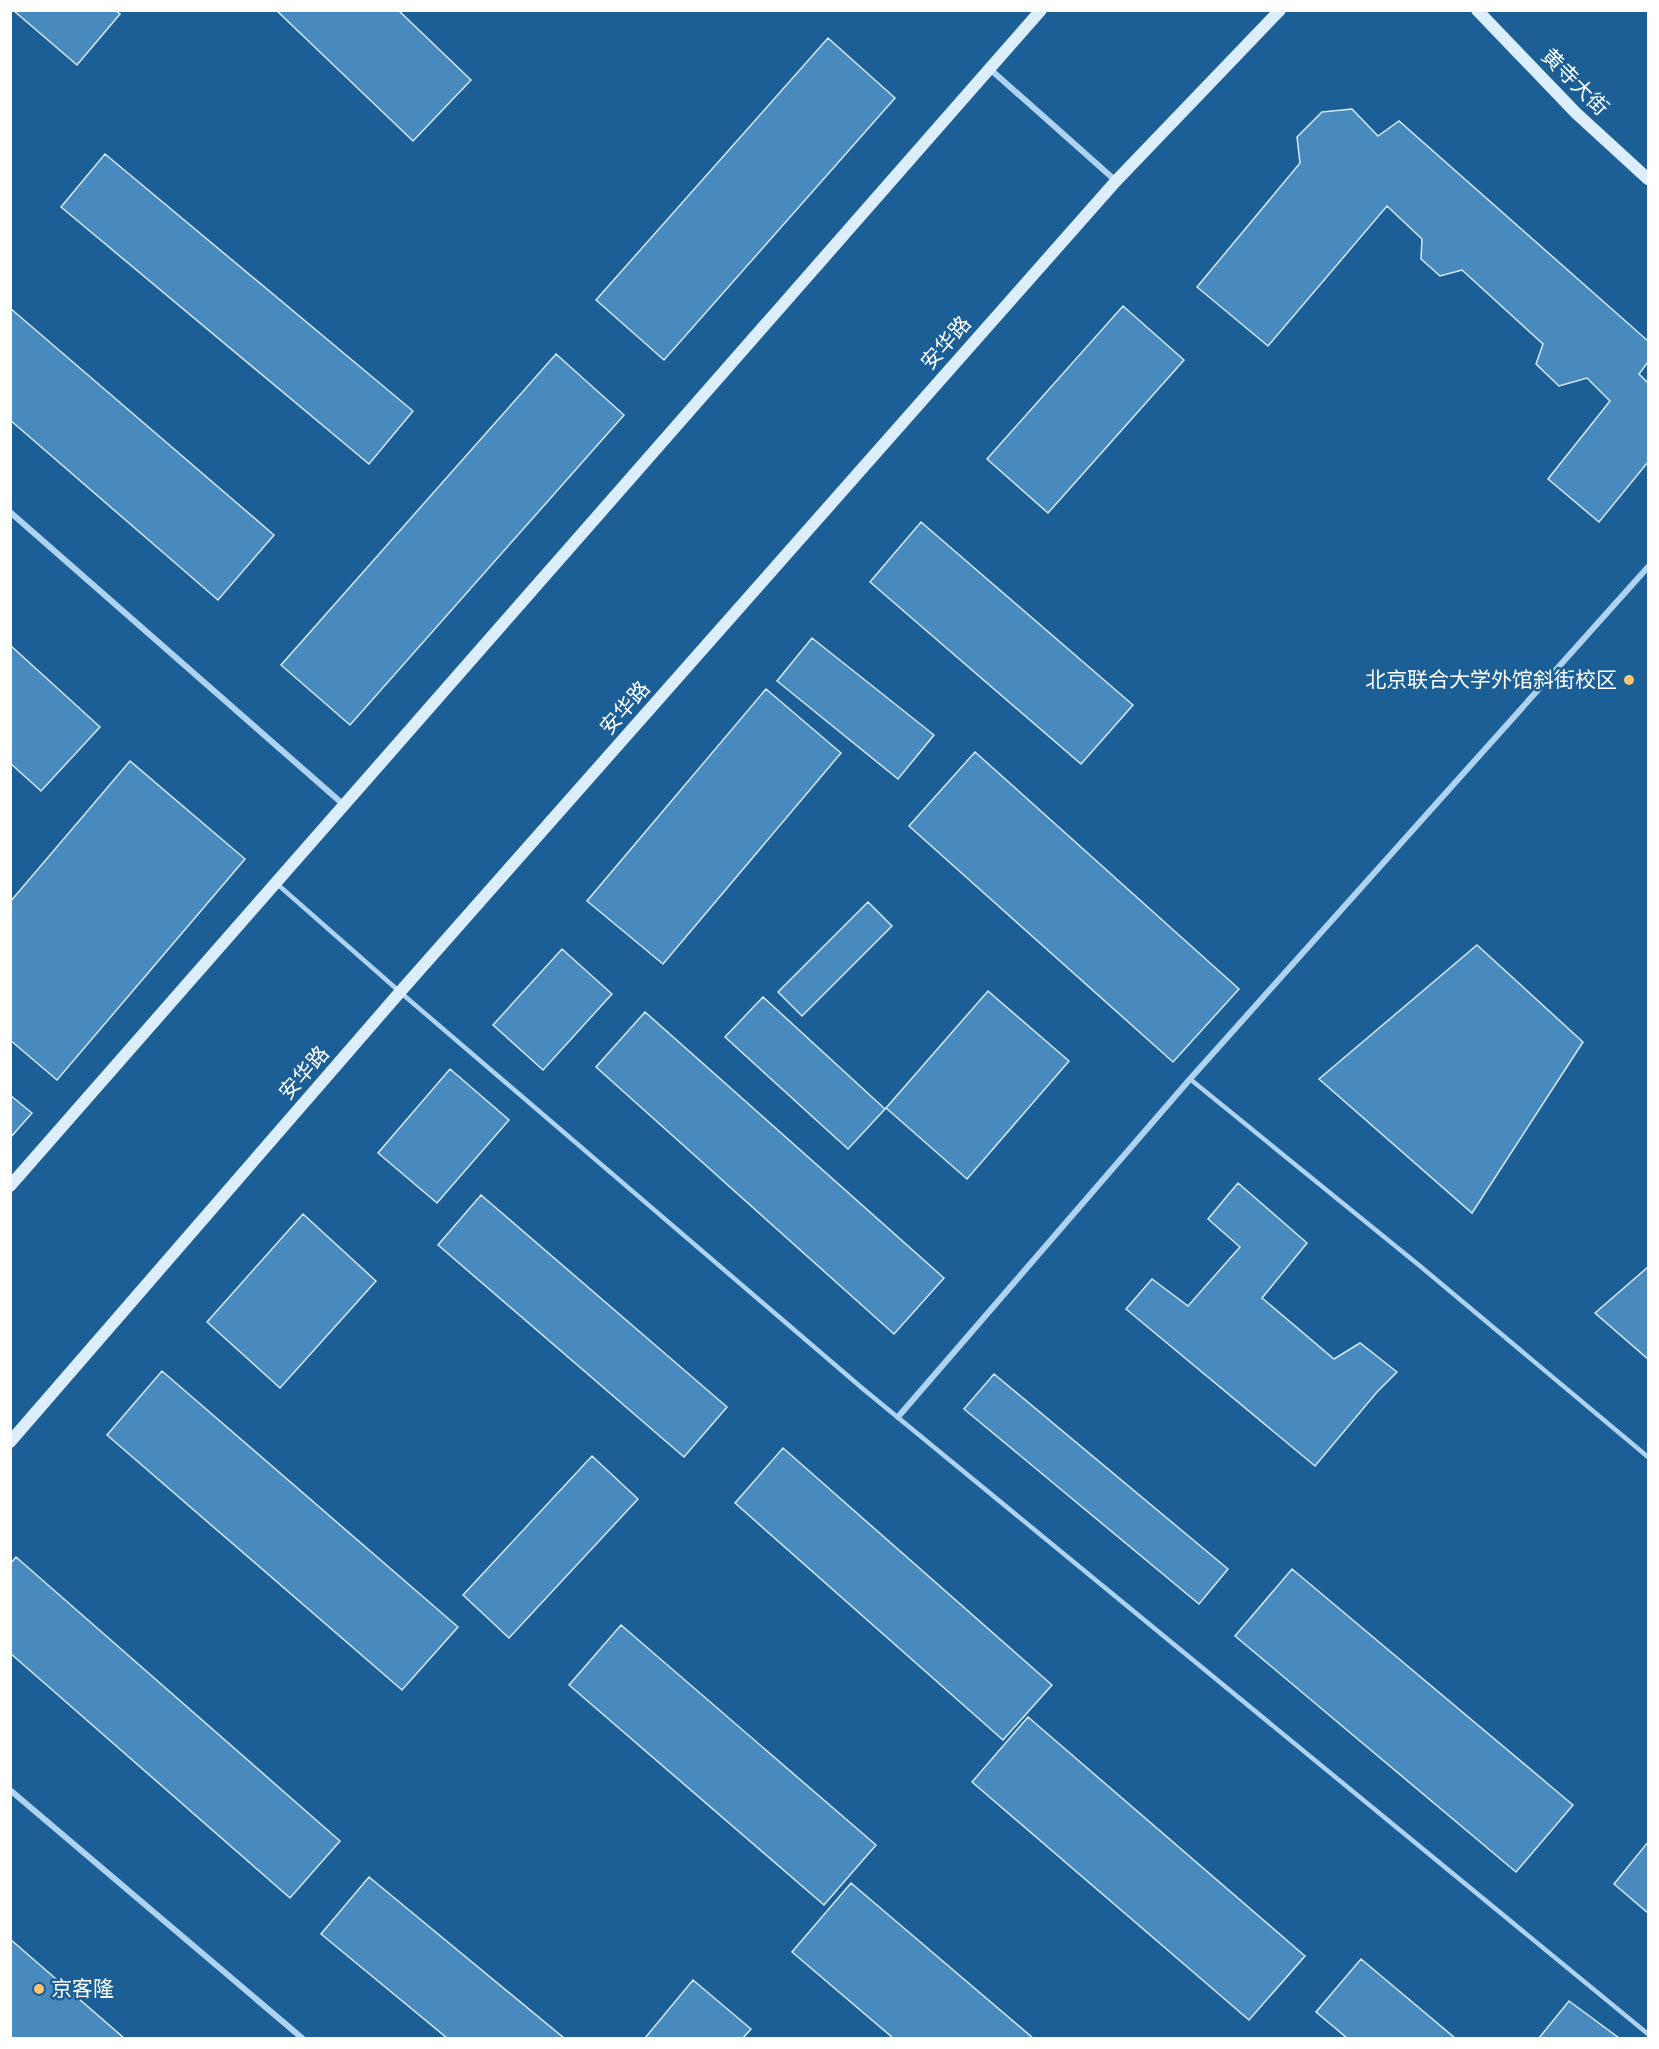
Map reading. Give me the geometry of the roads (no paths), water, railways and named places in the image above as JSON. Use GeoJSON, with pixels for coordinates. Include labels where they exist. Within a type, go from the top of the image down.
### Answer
{"type":"FeatureCollection","features":[{"type":"Feature","properties":{"kind":"street"},"geometry":{"type":"LineString","coordinates":[[10,1186],[1041,10]]}},
{"type":"Feature","properties":{"kind":"street","name":"安华路"},"geometry":{"type":"LineString","coordinates":[[10,1442],[400,992],[1116,180],[1280,10]]}},
{"type":"Feature","properties":{"kind":"street","name":"黄寺大街"},"geometry":{"type":"LineString","coordinates":[[1477,10],[1576,113],[1648,179]]}},
{"type":"Feature","properties":{"kind":"street"},"geometry":{"type":"LineString","coordinates":[[990,69],[1116,180]]}},
{"type":"Feature","properties":{"kind":"street"},"geometry":{"type":"LineString","coordinates":[[10,512],[344,805]]}},
{"type":"Feature","properties":{"kind":"street"},"geometry":{"type":"LineString","coordinates":[[898,1417],[1190,1079],[1648,567]]}},
{"type":"Feature","properties":{"kind":"street"},"geometry":{"type":"LineString","coordinates":[[10,1790],[302,2038]]}},
{"type":"Feature","properties":{"kind":"lane"},"geometry":{"type":"LineString","coordinates":[[276,883],[400,992],[898,1417],[1648,2034]]}},
{"type":"Feature","properties":{"kind":"lane"},"geometry":{"type":"LineString","coordinates":[[1190,1079],[1420,1266],[1648,1457]]}},
{"type":"Feature","properties":{"kind":"place","name":"北京联合大学外馆斜街校区"},"geometry":{"type":"Point","coordinates":[1629,680]}},
{"type":"Feature","properties":{"kind":"place","name":"京客隆"},"geometry":{"type":"Point","coordinates":[39,1989]}}]}
